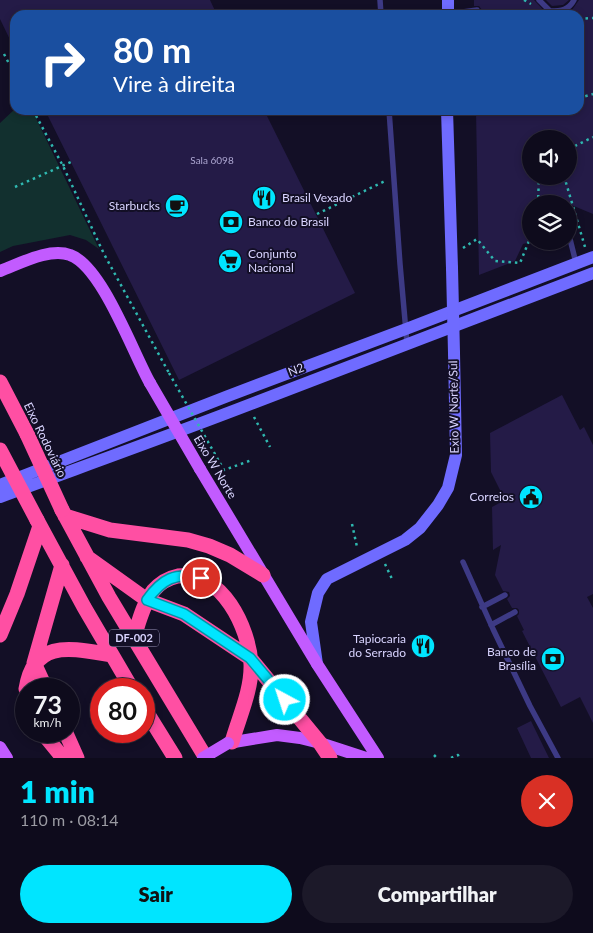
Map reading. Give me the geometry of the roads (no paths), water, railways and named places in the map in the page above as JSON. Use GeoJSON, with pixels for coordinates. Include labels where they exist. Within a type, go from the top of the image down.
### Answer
{"type":"FeatureCollection","features":[{"type":"Feature","properties":{"kind":"highway","name":"Eixo Rodoviário"},"geometry":{"type":"LineString","coordinates":[[0,382],[64,513]]}},
{"type":"Feature","properties":{"kind":"highway","name":"DF-002"},"geometry":{"type":"LineString","coordinates":[[0,450],[38,523],[125,678]]}},
{"type":"Feature","properties":{"kind":"highway","name":"DF-002"},"geometry":{"type":"LineString","coordinates":[[64,513],[109,597],[205,758]]}},
{"type":"Feature","properties":{"kind":"highway"},"geometry":{"type":"LineString","coordinates":[[64,513],[110,530],[188,540],[209,546],[230,555],[263,575]]}},
{"type":"Feature","properties":{"kind":"highway"},"geometry":{"type":"LineString","coordinates":[[0,635],[17,594],[38,523]]}},
{"type":"Feature","properties":{"kind":"highway","name":"DF-002"},"geometry":{"type":"LineString","coordinates":[[87,557],[147,600],[184,614],[250,658],[320,743],[330,758]]}},
{"type":"Feature","properties":{"kind":"highway"},"geometry":{"type":"LineString","coordinates":[[28,678],[62,566]]}},
{"type":"Feature","properties":{"kind":"highway"},"geometry":{"type":"LineString","coordinates":[[134,637],[147,600],[163,582],[173,577],[187,575],[201,578],[212,585],[225,598],[238,616],[246,636],[251,679],[230,742]]}},
{"type":"Feature","properties":{"kind":"highway"},"geometry":{"type":"LineString","coordinates":[[34,663],[48,653],[58,649],[69,648],[112,656]]}},
{"type":"Feature","properties":{"kind":"highway"},"geometry":{"type":"LineString","coordinates":[[34,663],[41,678]]}},
{"type":"Feature","properties":{"kind":"highway"},"geometry":{"type":"LineString","coordinates":[[155,726],[175,758]]}},
{"type":"Feature","properties":{"kind":"highway"},"geometry":{"type":"LineString","coordinates":[[50,743],[65,758]]}},
{"type":"Feature","properties":{"kind":"highway"},"geometry":{"type":"LineString","coordinates":[[71,743],[78,758]]}},
{"type":"Feature","properties":{"kind":"main road","name":"Exio W Norte/Sul"},"geometry":{"type":"LineString","coordinates":[[317,664],[311,622],[318,593],[327,579],[405,540],[420,528],[438,505],[448,488],[456,455],[447,115]]}},
{"type":"Feature","properties":{"kind":"main road","name":"Eixo W Norte"},"geometry":{"type":"LineString","coordinates":[[0,271],[46,254],[69,254],[87,266],[105,293],[150,383],[200,469],[317,664],[378,758]]}},
{"type":"Feature","properties":{"kind":"main road","name":"N2"},"geometry":{"type":"LineString","coordinates":[[0,497],[547,292],[548,288],[564,276],[576,262],[591,255]]}},
{"type":"Feature","properties":{"kind":"main road"},"geometry":{"type":"LineString","coordinates":[[564,276],[591,255]]}},
{"type":"Feature","properties":{"kind":"main road","name":"N2"},"geometry":{"type":"LineString","coordinates":[[0,485],[406,329],[564,276],[593,273]]}},
{"type":"Feature","properties":{"kind":"main road"},"geometry":{"type":"LineString","coordinates":[[205,758],[230,742],[277,735],[320,743],[366,758]]}},
{"type":"Feature","properties":{"kind":"main road"},"geometry":{"type":"LineString","coordinates":[[0,747],[7,758]]}},
{"type":"Feature","properties":{"kind":"lane"},"geometry":{"type":"LineString","coordinates":[[539,0],[549,10]]}},
{"type":"Feature","properties":{"kind":"lane"},"geometry":{"type":"LineString","coordinates":[[564,10],[574,0]]}},
{"type":"Feature","properties":{"kind":"lane"},"geometry":{"type":"LineString","coordinates":[[389,115],[407,343]]}},
{"type":"Feature","properties":{"kind":"lane"},"geometry":{"type":"LineString","coordinates":[[573,250],[576,262]]}},
{"type":"Feature","properties":{"kind":"lane"},"geometry":{"type":"LineString","coordinates":[[463,562],[482,608],[558,758]]}},
{"type":"Feature","properties":{"kind":"lane"},"geometry":{"type":"LineString","coordinates":[[482,608],[505,595]]}},
{"type":"Feature","properties":{"kind":"lane"},"geometry":{"type":"LineString","coordinates":[[491,625],[515,612]]}},
{"type":"Feature","properties":{"kind":"place","name":"Brasil Vexado"},"geometry":{"type":"Point","coordinates":[264,198]}},
{"type":"Feature","properties":{"kind":"place","name":"Starbucks"},"geometry":{"type":"Point","coordinates":[177,206]}},
{"type":"Feature","properties":{"kind":"place","name":"Banco do Brasil"},"geometry":{"type":"Point","coordinates":[231,222]}},
{"type":"Feature","properties":{"kind":"place","name":"Conjunto Nacional"},"geometry":{"type":"Point","coordinates":[230,261]}},
{"type":"Feature","properties":{"kind":"place","name":"Correios"},"geometry":{"type":"Point","coordinates":[531,497]}},
{"type":"Feature","properties":{"kind":"place","name":"Tapiocaria do Serrado"},"geometry":{"type":"Point","coordinates":[423,646]}},
{"type":"Feature","properties":{"kind":"place","name":"Banco de Brasília"},"geometry":{"type":"Point","coordinates":[553,659]}}]}
